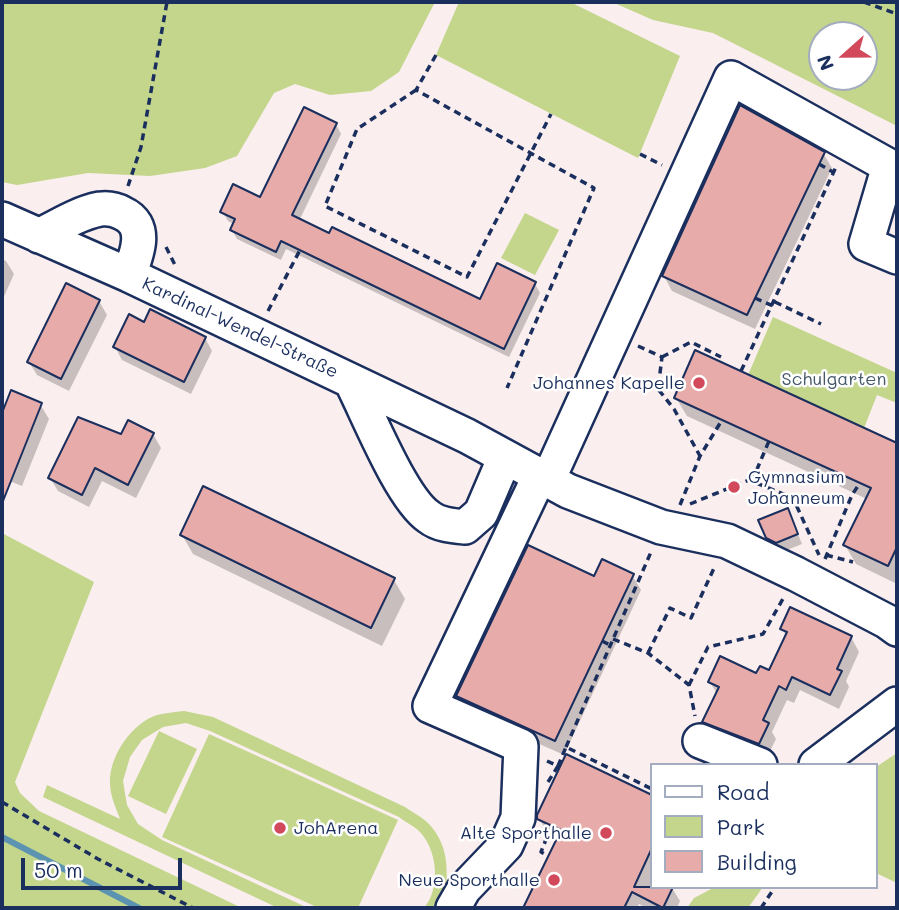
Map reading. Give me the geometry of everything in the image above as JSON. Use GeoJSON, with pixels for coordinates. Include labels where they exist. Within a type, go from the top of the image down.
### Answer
{"type":"FeatureCollection","features":[{"type":"Feature","properties":{"kind":"street"},"geometry":{"type":"LineString","coordinates":[[453,908],[464,889],[506,845],[518,818],[521,746],[430,706],[614,335],[731,78],[840,157],[888,166],[866,244],[897,257]]}},
{"type":"Feature","properties":{"kind":"street"},"geometry":{"type":"LineString","coordinates":[[39,236],[77,217],[100,209],[113,209]]}},
{"type":"Feature","properties":{"kind":"street","name":"Kardinal-Wendel-Straße"},"geometry":{"type":"LineString","coordinates":[[113,209],[130,216],[139,229],[140,247],[129,275]]}},
{"type":"Feature","properties":{"kind":"street","name":"Kardinal-Wendel-Straße"},"geometry":{"type":"LineString","coordinates":[[2,219],[129,275],[467,436],[505,457],[481,513],[465,527],[430,519],[416,506],[403,487],[351,381]]}},
{"type":"Feature","properties":{"kind":"street"},"geometry":{"type":"LineString","coordinates":[[505,457],[568,491],[661,527],[727,541],[896,625]]}},
{"type":"Feature","properties":{"kind":"street"},"geometry":{"type":"LineString","coordinates":[[819,763],[897,704]]}},
{"type":"Feature","properties":{"kind":"street"},"geometry":{"type":"LineString","coordinates":[[700,741],[755,763]]}},
{"type":"Feature","properties":{"kind":"path"},"geometry":{"type":"LineString","coordinates":[[113,209],[127,190],[141,147],[167,2]]}},
{"type":"Feature","properties":{"kind":"path"},"geometry":{"type":"LineString","coordinates":[[864,2],[897,14]]}},
{"type":"Feature","properties":{"kind":"path"},"geometry":{"type":"LineString","coordinates":[[436,55],[416,90],[356,128],[324,206],[467,277],[551,114]]}},
{"type":"Feature","properties":{"kind":"path"},"geometry":{"type":"LineString","coordinates":[[416,90],[594,188],[508,388]]}},
{"type":"Feature","properties":{"kind":"path"},"geometry":{"type":"LineString","coordinates":[[819,164],[840,157]]}},
{"type":"Feature","properties":{"kind":"path"},"geometry":{"type":"LineString","coordinates":[[741,371],[840,157]]}},
{"type":"Feature","properties":{"kind":"path"},"geometry":{"type":"LineString","coordinates":[[264,319],[300,250]]}},
{"type":"Feature","properties":{"kind":"path"},"geometry":{"type":"LineString","coordinates":[[755,298],[821,324]]}},
{"type":"Feature","properties":{"kind":"path"},"geometry":{"type":"LineString","coordinates":[[614,335],[662,357]]}},
{"type":"Feature","properties":{"kind":"path"},"geometry":{"type":"LineString","coordinates":[[662,357],[691,342],[721,357]]}},
{"type":"Feature","properties":{"kind":"path"},"geometry":{"type":"LineString","coordinates":[[662,357],[657,388],[674,408],[700,456]]}},
{"type":"Feature","properties":{"kind":"path"},"geometry":{"type":"LineString","coordinates":[[722,420],[700,456],[679,509],[752,481],[793,498],[823,565],[852,495],[860,483]]}},
{"type":"Feature","properties":{"kind":"path"},"geometry":{"type":"LineString","coordinates":[[752,481],[769,441]]}},
{"type":"Feature","properties":{"kind":"path"},"geometry":{"type":"LineString","coordinates":[[648,653],[670,608],[691,618],[727,541]]}},
{"type":"Feature","properties":{"kind":"path"},"geometry":{"type":"LineString","coordinates":[[826,555],[853,562]]}},
{"type":"Feature","properties":{"kind":"path"},"geometry":{"type":"LineString","coordinates":[[700,741],[689,685],[708,647],[763,634],[796,574]]}},
{"type":"Feature","properties":{"kind":"path"},"geometry":{"type":"LineString","coordinates":[[548,781],[558,766],[640,578]]}},
{"type":"Feature","properties":{"kind":"path"},"geometry":{"type":"LineString","coordinates":[[613,639],[648,653],[689,685]]}},
{"type":"Feature","properties":{"kind":"path"},"geometry":{"type":"LineString","coordinates":[[602,641],[610,645]]}},
{"type":"Feature","properties":{"kind":"path"},"geometry":{"type":"LineString","coordinates":[[521,746],[558,766]]}},
{"type":"Feature","properties":{"kind":"path"},"geometry":{"type":"LineString","coordinates":[[566,747],[650,788]]}},
{"type":"Feature","properties":{"kind":"path"},"geometry":{"type":"LineString","coordinates":[[641,790],[643,783]]}},
{"type":"Feature","properties":{"kind":"path"},"geometry":{"type":"LineString","coordinates":[[2,802],[98,859],[193,908]]}},
{"type":"Feature","properties":{"kind":"path"},"geometry":{"type":"LineString","coordinates":[[761,908],[774,889]]}},
{"type":"Feature","properties":{"kind":"green space"},"geometry":{"type":"Polygon","coordinates":[[[2,2],[435,2],[399,72],[371,91],[330,95],[295,84],[274,93],[237,156],[205,168],[150,176],[88,173],[17,185],[2,182],[2,2]]]}},
{"type":"Feature","properties":{"kind":"green space"},"geometry":{"type":"Polygon","coordinates":[[[459,2],[570,2],[680,56],[638,158],[436,55],[459,2]]]}},
{"type":"Feature","properties":{"kind":"green space"},"geometry":{"type":"Polygon","coordinates":[[[612,2],[897,2],[897,126],[828,91],[878,91],[878,21],[808,21],[808,81],[713,33],[653,20],[612,2]]]}},
{"type":"Feature","properties":{"kind":"green space"},"geometry":{"type":"Polygon","coordinates":[[[525,213],[559,230],[535,275],[501,258],[525,213]]]}},
{"type":"Feature","properties":{"kind":"green space","name":"Schulgarten"},"geometry":{"type":"Polygon","coordinates":[[[773,317],[897,373],[897,403],[877,395],[864,428],[748,375],[773,317]]]}},
{"type":"Feature","properties":{"kind":"green space"},"geometry":{"type":"Polygon","coordinates":[[[2,533],[94,582],[15,782],[20,793],[39,811],[242,908],[2,908],[2,533]]]}},
{"type":"Feature","properties":{"kind":"green space"},"geometry":{"type":"Polygon","coordinates":[[[184,711],[213,717],[405,807],[423,819],[435,832],[444,852],[447,874],[442,908],[424,908],[433,890],[435,869],[430,847],[416,828],[399,817],[210,731],[186,723],[163,727],[142,740],[130,757],[123,781],[127,805],[138,824],[162,840],[308,908],[278,908],[43,797],[47,785],[120,819],[110,783],[113,762],[118,752],[131,733],[148,719],[160,714],[184,711]]]}},
{"type":"Feature","properties":{"kind":"green space"},"geometry":{"type":"Polygon","coordinates":[[[159,731],[197,749],[166,814],[128,796],[159,731]]]}},
{"type":"Feature","properties":{"kind":"green space","name":"JohArena"},"geometry":{"type":"Polygon","coordinates":[[[209,734],[398,820],[358,908],[319,908],[162,837],[209,734]]]}},
{"type":"Feature","properties":{"kind":"green space"},"geometry":{"type":"Polygon","coordinates":[[[897,753],[897,883],[878,874],[878,766],[897,753]]]}},
{"type":"Feature","properties":{"kind":"green space"},"geometry":{"type":"Polygon","coordinates":[[[711,889],[762,889],[748,908],[687,908],[694,898],[711,889]]]}},
{"type":"Feature","properties":{"kind":"building"},"geometry":{"type":"Polygon","coordinates":[[[740,105],[825,152],[747,315],[662,276],[740,105]]]}},
{"type":"Feature","properties":{"kind":"building"},"geometry":{"type":"Polygon","coordinates":[[[304,107],[337,123],[292,215],[329,233],[332,227],[480,299],[497,263],[536,282],[504,349],[281,241],[276,252],[230,230],[235,219],[220,212],[233,184],[260,197],[304,107]]]}},
{"type":"Feature","properties":{"kind":"building"},"geometry":{"type":"Polygon","coordinates":[[[66,283],[100,300],[61,379],[27,362],[66,283]]]}},
{"type":"Feature","properties":{"kind":"building"},"geometry":{"type":"Polygon","coordinates":[[[150,309],[206,337],[184,382],[113,347],[129,314],[144,322],[150,309]]]}},
{"type":"Feature","properties":{"kind":"building"},"geometry":{"type":"Polygon","coordinates":[[[695,350],[897,443],[897,547],[888,566],[843,545],[871,488],[674,398],[695,350]]]}},
{"type":"Feature","properties":{"kind":"building"},"geometry":{"type":"Polygon","coordinates":[[[11,390],[42,403],[3,501],[2,413],[11,390]]]}},
{"type":"Feature","properties":{"kind":"building"},"geometry":{"type":"Polygon","coordinates":[[[78,417],[121,434],[128,420],[154,433],[128,485],[95,468],[82,495],[48,478],[78,417]]]}},
{"type":"Feature","properties":{"kind":"building"},"geometry":{"type":"Polygon","coordinates":[[[203,486],[395,578],[371,628],[180,535],[203,486]]]}},
{"type":"Feature","properties":{"kind":"building"},"geometry":{"type":"Polygon","coordinates":[[[788,508],[798,534],[776,543],[766,538],[758,520],[788,508]]]}},
{"type":"Feature","properties":{"kind":"building"},"geometry":{"type":"Polygon","coordinates":[[[528,545],[594,576],[602,559],[634,574],[555,741],[456,696],[528,545]]]}},
{"type":"Feature","properties":{"kind":"building"},"geometry":{"type":"Polygon","coordinates":[[[790,607],[852,636],[837,669],[842,671],[830,695],[792,677],[786,690],[779,686],[763,720],[769,723],[759,744],[702,722],[719,687],[708,682],[720,656],[756,673],[760,666],[769,670],[787,632],[780,629],[790,607]]]}},
{"type":"Feature","properties":{"kind":"building"},"geometry":{"type":"Polygon","coordinates":[[[566,754],[650,794],[650,852],[634,887],[672,889],[663,908],[632,892],[624,908],[523,908],[561,830],[537,819],[566,754]]]}},
{"type":"Feature","properties":{"kind":"waterway"},"geometry":{"type":"LineString","coordinates":[[2,837],[139,908]]}},
{"type":"Feature","properties":{"kind":"place","name":"Johannes Kapelle"},"geometry":{"type":"Point","coordinates":[699,383]}},
{"type":"Feature","properties":{"kind":"place","name":"Gymnasium Johanneum"},"geometry":{"type":"Point","coordinates":[734,487]}},
{"type":"Feature","properties":{"kind":"place","name":"JohArena"},"geometry":{"type":"Point","coordinates":[280,828]}},
{"type":"Feature","properties":{"kind":"place","name":"Alte Sporthalle"},"geometry":{"type":"Point","coordinates":[606,833]}},
{"type":"Feature","properties":{"kind":"place","name":"Neue Sporthalle"},"geometry":{"type":"Point","coordinates":[554,880]}}]}
